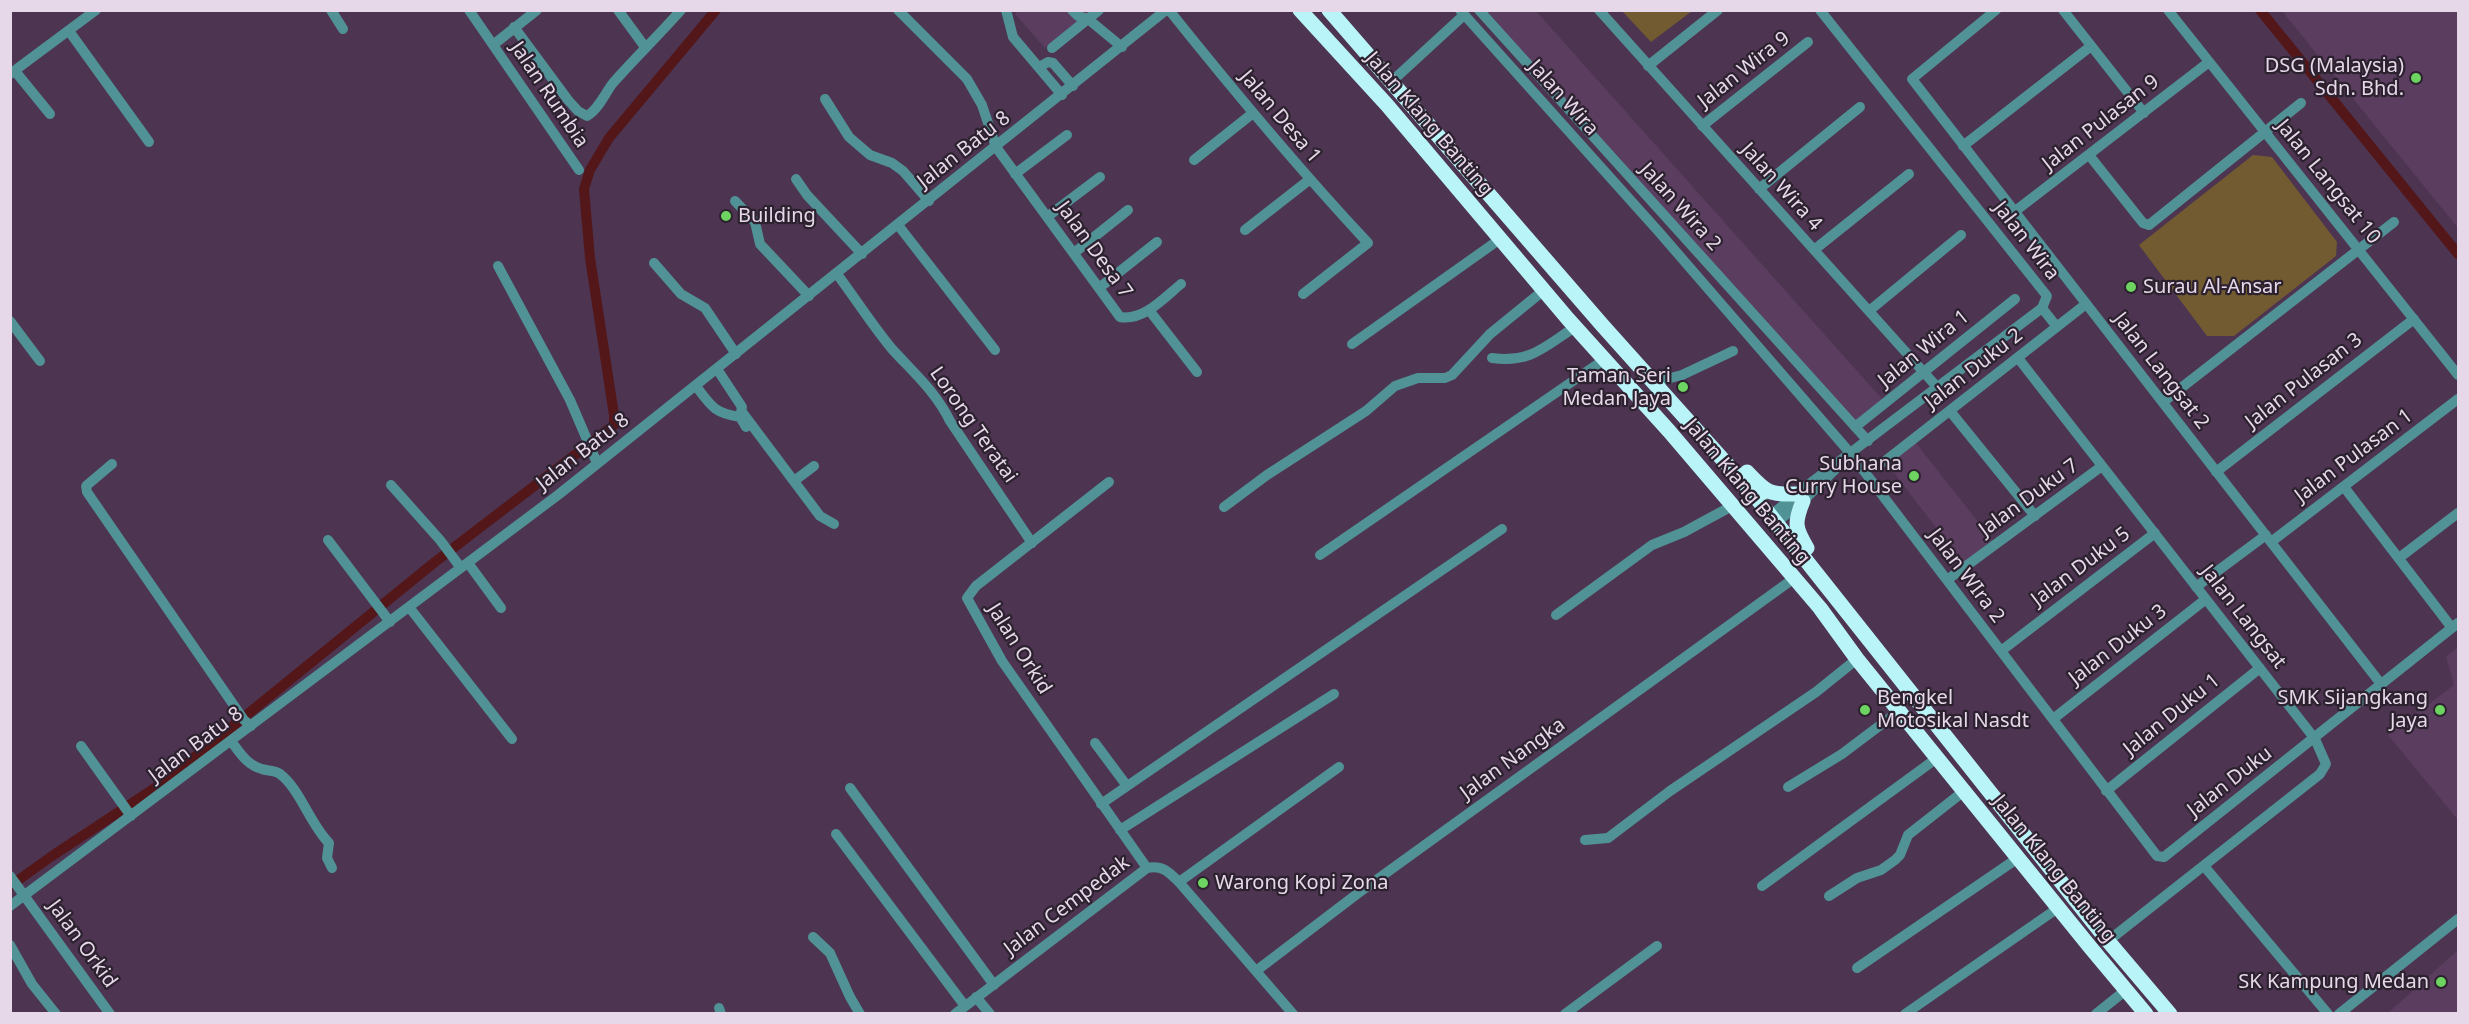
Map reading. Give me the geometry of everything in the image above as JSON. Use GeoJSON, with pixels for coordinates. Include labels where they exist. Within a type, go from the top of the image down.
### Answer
{"type":"FeatureCollection","features":[{"type":"Feature","properties":{"kind":"highway"},"geometry":{"type":"LineString","coordinates":[[1295,10],[1343,57]]}},
{"type":"Feature","properties":{"kind":"highway","name":"Jalan Klang Banting"},"geometry":{"type":"LineString","coordinates":[[1300,10],[1387,105],[1544,291],[1669,431],[1820,608],[1857,659],[2146,1014]]}},
{"type":"Feature","properties":{"kind":"highway"},"geometry":{"type":"LineString","coordinates":[[1320,10],[1353,38]]}},
{"type":"Feature","properties":{"kind":"highway","name":"Jalan Klang Banting"},"geometry":{"type":"LineString","coordinates":[[1329,10],[1390,83],[1773,518],[2108,941],[2170,1014]]}},
{"type":"Feature","properties":{"kind":"highway"},"geometry":{"type":"LineString","coordinates":[[1673,402],[1718,440],[1765,490],[1774,495],[1799,498],[1796,518],[1797,532],[1854,618]]}},
{"type":"Feature","properties":{"kind":"highway"},"geometry":{"type":"LineString","coordinates":[[1669,431],[1754,516],[1773,518],[1769,526],[1770,537],[1820,608]]}},
{"type":"Feature","properties":{"kind":"street"},"geometry":{"type":"LineString","coordinates":[[50,114],[13,73],[96,10]]}},
{"type":"Feature","properties":{"kind":"street"},"geometry":{"type":"LineString","coordinates":[[331,10],[343,29]]}},
{"type":"Feature","properties":{"kind":"street","name":"Jalan Rumbia"},"geometry":{"type":"LineString","coordinates":[[469,10],[579,170]]}},
{"type":"Feature","properties":{"kind":"street"},"geometry":{"type":"LineString","coordinates":[[493,45],[537,10]]}},
{"type":"Feature","properties":{"kind":"street"},"geometry":{"type":"LineString","coordinates":[[618,10],[645,47]]}},
{"type":"Feature","properties":{"kind":"street"},"geometry":{"type":"LineString","coordinates":[[514,27],[568,100],[584,116],[591,114],[606,92],[681,10]]}},
{"type":"Feature","properties":{"kind":"street","name":"Jalan Desa 7"},"geometry":{"type":"LineString","coordinates":[[898,10],[967,79],[982,105],[996,147],[1120,317],[1137,316],[1149,310],[1181,284]]}},
{"type":"Feature","properties":{"kind":"street"},"geometry":{"type":"LineString","coordinates":[[1006,10],[1013,37],[1062,95]]}},
{"type":"Feature","properties":{"kind":"street"},"geometry":{"type":"LineString","coordinates":[[1072,10],[1078,16],[1088,19],[1122,47]]}},
{"type":"Feature","properties":{"kind":"street"},"geometry":{"type":"LineString","coordinates":[[1052,48],[1099,10]]}},
{"type":"Feature","properties":{"kind":"street","name":"Jalan Batu 8"},"geometry":{"type":"LineString","coordinates":[[10,906],[22,892],[231,741],[248,723],[390,622],[462,564],[597,463],[1168,10]]}},
{"type":"Feature","properties":{"kind":"street","name":"Jalan Desa 1"},"geometry":{"type":"LineString","coordinates":[[1168,10],[1309,180],[1368,243],[1303,294]]}},
{"type":"Feature","properties":{"kind":"street","name":"Jalan Wira 2"},"geometry":{"type":"LineString","coordinates":[[1479,10],[1868,441]]}},
{"type":"Feature","properties":{"kind":"street","name":"Jalan Wira 4"},"geometry":{"type":"LineString","coordinates":[[1599,10],[1937,387]]}},
{"type":"Feature","properties":{"kind":"street"},"geometry":{"type":"LineString","coordinates":[[1648,66],[1718,10]]}},
{"type":"Feature","properties":{"kind":"street","name":"Jalan Wira"},"geometry":{"type":"LineString","coordinates":[[1773,518],[1775,512],[1799,498],[1937,387],[2043,308],[2047,296],[1820,10]]}},
{"type":"Feature","properties":{"kind":"street","name":"Jalan Langsat 2"},"geometry":{"type":"LineString","coordinates":[[1996,10],[1912,80],[2381,684]]}},
{"type":"Feature","properties":{"kind":"street"},"geometry":{"type":"LineString","coordinates":[[2063,10],[2144,113]]}},
{"type":"Feature","properties":{"kind":"street","name":"Jalan Langsat 10"},"geometry":{"type":"LineString","coordinates":[[2168,10],[2458,375]]}},
{"type":"Feature","properties":{"kind":"street"},"geometry":{"type":"LineString","coordinates":[[1390,83],[1462,13]]}},
{"type":"Feature","properties":{"kind":"street","name":"Jalan Wira"},"geometry":{"type":"LineString","coordinates":[[1462,13],[1659,232],[1851,454]]}},
{"type":"Feature","properties":{"kind":"street"},"geometry":{"type":"LineString","coordinates":[[69,31],[149,142]]}},
{"type":"Feature","properties":{"kind":"street","name":"Jalan Wira 9"},"geometry":{"type":"LineString","coordinates":[[1702,126],[1808,42]]}},
{"type":"Feature","properties":{"kind":"street"},"geometry":{"type":"LineString","coordinates":[[1963,146],[2091,46]]}},
{"type":"Feature","properties":{"kind":"street"},"geometry":{"type":"LineString","coordinates":[[1039,67],[1048,62],[1053,63],[1073,86]]}},
{"type":"Feature","properties":{"kind":"street","name":"Jalan Pulasan 9"},"geometry":{"type":"LineString","coordinates":[[2014,212],[2209,62]]}},
{"type":"Feature","properties":{"kind":"street"},"geometry":{"type":"LineString","coordinates":[[825,99],[849,137],[870,154],[892,163],[903,171],[929,201]]}},
{"type":"Feature","properties":{"kind":"street"},"geometry":{"type":"LineString","coordinates":[[2089,155],[2143,223],[2149,225],[2301,103]]}},
{"type":"Feature","properties":{"kind":"street"},"geometry":{"type":"LineString","coordinates":[[1759,189],[1860,107]]}},
{"type":"Feature","properties":{"kind":"street"},"geometry":{"type":"LineString","coordinates":[[1194,160],[1253,113]]}},
{"type":"Feature","properties":{"kind":"street"},"geometry":{"type":"LineString","coordinates":[[1015,174],[1066,135]]}},
{"type":"Feature","properties":{"kind":"street"},"geometry":{"type":"LineString","coordinates":[[1814,250],[1909,174]]}},
{"type":"Feature","properties":{"kind":"street"},"geometry":{"type":"LineString","coordinates":[[1047,217],[1100,177]]}},
{"type":"Feature","properties":{"kind":"street"},"geometry":{"type":"LineString","coordinates":[[796,179],[807,195],[861,254]]}},
{"type":"Feature","properties":{"kind":"street"},"geometry":{"type":"LineString","coordinates":[[1245,230],[1309,180]]}},
{"type":"Feature","properties":{"kind":"street"},"geometry":{"type":"LineString","coordinates":[[735,201],[755,222],[760,244],[809,296]]}},
{"type":"Feature","properties":{"kind":"street"},"geometry":{"type":"LineString","coordinates":[[1074,253],[1128,210]]}},
{"type":"Feature","properties":{"kind":"street"},"geometry":{"type":"LineString","coordinates":[[2163,402],[2394,222]]}},
{"type":"Feature","properties":{"kind":"street"},"geometry":{"type":"LineString","coordinates":[[898,225],[995,350]]}},
{"type":"Feature","properties":{"kind":"street"},"geometry":{"type":"LineString","coordinates":[[1869,311],[1961,235]]}},
{"type":"Feature","properties":{"kind":"street"},"geometry":{"type":"LineString","coordinates":[[1352,344],[1500,239]]}},
{"type":"Feature","properties":{"kind":"street"},"geometry":{"type":"LineString","coordinates":[[1099,288],[1157,242]]}},
{"type":"Feature","properties":{"kind":"street"},"geometry":{"type":"LineString","coordinates":[[654,263],[671,285],[705,308],[736,354]]}},
{"type":"Feature","properties":{"kind":"street"},"geometry":{"type":"LineString","coordinates":[[498,266],[534,337],[550,361],[584,430],[597,463]]}},
{"type":"Feature","properties":{"kind":"street","name":"Lorong Teratai"},"geometry":{"type":"LineString","coordinates":[[837,274],[891,347],[930,387],[1032,543]]}},
{"type":"Feature","properties":{"kind":"street"},"geometry":{"type":"LineString","coordinates":[[1224,507],[1268,475],[1366,411],[1395,386],[1418,378],[1445,378],[1452,375],[1490,334],[1544,291]]}},
{"type":"Feature","properties":{"kind":"street","name":"Jalan Wira 1"},"geometry":{"type":"LineString","coordinates":[[1855,427],[2015,299]]}},
{"type":"Feature","properties":{"kind":"street","name":"Jalan Duku 2"},"geometry":{"type":"LineString","coordinates":[[1884,462],[2086,304]]}},
{"type":"Feature","properties":{"kind":"street"},"geometry":{"type":"LineString","coordinates":[[2043,308],[2057,327]]}},
{"type":"Feature","properties":{"kind":"street"},"geometry":{"type":"LineString","coordinates":[[1149,310],[1197,372]]}},
{"type":"Feature","properties":{"kind":"street","name":"Jalan Pulasan 3"},"geometry":{"type":"LineString","coordinates":[[2216,472],[2414,320]]}},
{"type":"Feature","properties":{"kind":"street"},"geometry":{"type":"LineString","coordinates":[[10,321],[40,361]]}},
{"type":"Feature","properties":{"kind":"street"},"geometry":{"type":"LineString","coordinates":[[1492,358],[1510,361],[1527,357],[1575,327]]}},
{"type":"Feature","properties":{"kind":"street"},"geometry":{"type":"LineString","coordinates":[[1655,382],[1682,375],[1733,351]]}},
{"type":"Feature","properties":{"kind":"street","name":"Jalan Langsat"},"geometry":{"type":"LineString","coordinates":[[2018,358],[2315,739],[2325,759],[2325,768],[2108,941]]}},
{"type":"Feature","properties":{"kind":"street"},"geometry":{"type":"LineString","coordinates":[[1320,555],[1605,359]]}},
{"type":"Feature","properties":{"kind":"street"},"geometry":{"type":"LineString","coordinates":[[717,369],[737,399],[741,415],[766,454]]}},
{"type":"Feature","properties":{"kind":"street"},"geometry":{"type":"LineString","coordinates":[[696,386],[713,410],[724,415],[741,415]]}},
{"type":"Feature","properties":{"kind":"street","name":"Jalan Pulasan 1"},"geometry":{"type":"LineString","coordinates":[[2196,587],[2344,487],[2458,399]]}},
{"type":"Feature","properties":{"kind":"street"},"geometry":{"type":"LineString","coordinates":[[1950,411],[2035,516]]}},
{"type":"Feature","properties":{"kind":"street"},"geometry":{"type":"LineString","coordinates":[[741,415],[820,516],[834,524]]}},
{"type":"Feature","properties":{"kind":"street","name":"Jalan WIra 2"},"geometry":{"type":"LineString","coordinates":[[1851,454],[2053,719]]}},
{"type":"Feature","properties":{"kind":"street"},"geometry":{"type":"LineString","coordinates":[[112,464],[91,480],[86,486],[87,492],[248,723]]}},
{"type":"Feature","properties":{"kind":"street"},"geometry":{"type":"LineString","coordinates":[[794,481],[814,466]]}},
{"type":"Feature","properties":{"kind":"street","name":"Jalan Duku 7"},"geometry":{"type":"LineString","coordinates":[[1947,580],[2102,466]]}},
{"type":"Feature","properties":{"kind":"street","name":"Jalan Orkid"},"geometry":{"type":"LineString","coordinates":[[1108,482],[976,586],[969,595],[968,602],[1002,661],[1146,868]]}},
{"type":"Feature","properties":{"kind":"street"},"geometry":{"type":"LineString","coordinates":[[390,485],[501,608]]}},
{"type":"Feature","properties":{"kind":"street"},"geometry":{"type":"LineString","coordinates":[[2344,487],[2398,558],[2455,626]]}},
{"type":"Feature","properties":{"kind":"street"},"geometry":{"type":"LineString","coordinates":[[1556,615],[1652,545],[1684,532],[1732,506]]}},
{"type":"Feature","properties":{"kind":"street"},"geometry":{"type":"LineString","coordinates":[[2398,558],[2458,513]]}},
{"type":"Feature","properties":{"kind":"street"},"geometry":{"type":"LineString","coordinates":[[1101,804],[1502,529]]}},
{"type":"Feature","properties":{"kind":"street","name":"Jalan Duku 5"},"geometry":{"type":"LineString","coordinates":[[2001,651],[2154,533]]}},
{"type":"Feature","properties":{"kind":"street"},"geometry":{"type":"LineString","coordinates":[[328,540],[390,622]]}},
{"type":"Feature","properties":{"kind":"street","name":"Jalan Nangka"},"geometry":{"type":"LineString","coordinates":[[1256,971],[1357,894],[1793,579]]}},
{"type":"Feature","properties":{"kind":"street","name":"Jalan Duku 3"},"geometry":{"type":"LineString","coordinates":[[2053,719],[2206,599]]}},
{"type":"Feature","properties":{"kind":"street"},"geometry":{"type":"LineString","coordinates":[[409,607],[512,739]]}},
{"type":"Feature","properties":{"kind":"street","name":"Jalan Duku"},"geometry":{"type":"LineString","coordinates":[[2106,791],[2157,856],[2164,857],[2455,626]]}},
{"type":"Feature","properties":{"kind":"street"},"geometry":{"type":"LineString","coordinates":[[1585,840],[1608,838],[1670,791],[1816,692],[1857,659]]}},
{"type":"Feature","properties":{"kind":"street","name":"Jalan Duku 1"},"geometry":{"type":"LineString","coordinates":[[2106,791],[2260,668]]}},
{"type":"Feature","properties":{"kind":"street"},"geometry":{"type":"LineString","coordinates":[[1120,830],[1334,694]]}},
{"type":"Feature","properties":{"kind":"street"},"geometry":{"type":"LineString","coordinates":[[1788,787],[1842,754],[1899,711]]}},
{"type":"Feature","properties":{"kind":"street"},"geometry":{"type":"LineString","coordinates":[[2053,719],[2106,791]]}},
{"type":"Feature","properties":{"kind":"street"},"geometry":{"type":"LineString","coordinates":[[231,741],[244,759],[263,770],[280,774],[291,786],[320,834],[329,843],[327,858],[332,868]]}},
{"type":"Feature","properties":{"kind":"street"},"geometry":{"type":"LineString","coordinates":[[1095,743],[1127,786]]}},
{"type":"Feature","properties":{"kind":"street"},"geometry":{"type":"LineString","coordinates":[[81,746],[129,813]]}},
{"type":"Feature","properties":{"kind":"street"},"geometry":{"type":"LineString","coordinates":[[1762,886],[1937,758]]}},
{"type":"Feature","properties":{"kind":"street"},"geometry":{"type":"LineString","coordinates":[[1179,882],[1339,767]]}},
{"type":"Feature","properties":{"kind":"street"},"geometry":{"type":"LineString","coordinates":[[850,788],[994,985]]}},
{"type":"Feature","properties":{"kind":"street"},"geometry":{"type":"LineString","coordinates":[[1829,896],[1857,878],[1881,870],[1895,860],[1900,855],[1908,835],[1964,791]]}},
{"type":"Feature","properties":{"kind":"street"},"geometry":{"type":"LineString","coordinates":[[836,834],[965,1006]]}},
{"type":"Feature","properties":{"kind":"street"},"geometry":{"type":"LineString","coordinates":[[1857,968],[2018,858]]}},
{"type":"Feature","properties":{"kind":"street"},"geometry":{"type":"LineString","coordinates":[[2204,866],[2328,1014]]}},
{"type":"Feature","properties":{"kind":"street","name":"Jalan Cempedak"},"geometry":{"type":"LineString","coordinates":[[955,1014],[1146,868],[1161,867],[1179,882],[1293,1014]]}},
{"type":"Feature","properties":{"kind":"street","name":"Jalan Orkid"},"geometry":{"type":"LineString","coordinates":[[10,876],[110,1014]]}},
{"type":"Feature","properties":{"kind":"street"},"geometry":{"type":"LineString","coordinates":[[1905,1014],[2058,908]]}},
{"type":"Feature","properties":{"kind":"street"},"geometry":{"type":"LineString","coordinates":[[2339,1014],[2458,918]]}},
{"type":"Feature","properties":{"kind":"street"},"geometry":{"type":"LineString","coordinates":[[813,937],[830,953],[860,1014]]}},
{"type":"Feature","properties":{"kind":"street"},"geometry":{"type":"LineString","coordinates":[[10,945],[32,984],[56,1014]]}},
{"type":"Feature","properties":{"kind":"street"},"geometry":{"type":"LineString","coordinates":[[1565,1014],[1657,946]]}},
{"type":"Feature","properties":{"kind":"street"},"geometry":{"type":"LineString","coordinates":[[2097,1014],[2126,990]]}},
{"type":"Feature","properties":{"kind":"street"},"geometry":{"type":"LineString","coordinates":[[976,997],[990,1014]]}},
{"type":"Feature","properties":{"kind":"shaded area"},"geometry":{"type":"Polygon","coordinates":[[[1019,10],[1091,11],[1045,48],[1015,14],[1019,10]]]}},
{"type":"Feature","properties":{"kind":"shaded area"},"geometry":{"type":"Polygon","coordinates":[[[1484,11],[1536,11],[1883,400],[1855,422],[1484,11]]]}},
{"type":"Feature","properties":{"kind":"shaded area"},"geometry":{"type":"Polygon","coordinates":[[[1622,11],[1692,11],[1651,42],[1622,11]]]}},
{"type":"Feature","properties":{"kind":"shaded area","name":"DSG (Malaysia) Sdn. Bhd."},"geometry":{"type":"Polygon","coordinates":[[[2282,11],[2458,11],[2458,228],[2282,11]]]}},
{"type":"Feature","properties":{"kind":"shaded area"},"geometry":{"type":"Polygon","coordinates":[[[2253,155],[2272,157],[2337,242],[2336,256],[2234,336],[2207,336],[2139,245],[2253,155]]]}},
{"type":"Feature","properties":{"kind":"shaded area"},"geometry":{"type":"Polygon","coordinates":[[[1916,443],[1994,542],[1963,563],[1888,465],[1916,443]]]}},
{"type":"Feature","properties":{"kind":"shaded area","name":"SMK Sijangkang Jaya"},"geometry":{"type":"Polygon","coordinates":[[[2458,647],[2458,820],[2388,735],[2454,685],[2446,657],[2458,647]]]}},
{"type":"Feature","properties":{"kind":"shaded area","name":"SK Kampung Medan"},"geometry":{"type":"Polygon","coordinates":[[[2458,950],[2458,1013],[2388,1013],[2458,950]]]}},
{"type":"Feature","properties":{"kind":"waterway"},"geometry":{"type":"LineString","coordinates":[[10,886],[164,782],[435,562],[614,425],[590,258],[584,189],[590,170],[609,138],[716,10]]}},
{"type":"Feature","properties":{"kind":"waterway"},"geometry":{"type":"LineString","coordinates":[[2260,10],[2458,254]]}},
{"type":"Feature","properties":{"kind":"place","name":"DSG (Malaysia) Sdn. Bhd."},"geometry":{"type":"Point","coordinates":[2416,78]}},
{"type":"Feature","properties":{"kind":"place","name":"Building"},"geometry":{"type":"Point","coordinates":[726,216]}},
{"type":"Feature","properties":{"kind":"place","name":"Surau Al-Ansar"},"geometry":{"type":"Point","coordinates":[2131,287]}},
{"type":"Feature","properties":{"kind":"place","name":"Taman Seri Medan Jaya"},"geometry":{"type":"Point","coordinates":[1683,387]}},
{"type":"Feature","properties":{"kind":"place","name":"Subhana Curry House"},"geometry":{"type":"Point","coordinates":[1914,476]}},
{"type":"Feature","properties":{"kind":"place","name":"Bengkel Motosikal Nasdt"},"geometry":{"type":"Point","coordinates":[1865,710]}},
{"type":"Feature","properties":{"kind":"place","name":"SMK Sijangkang Jaya"},"geometry":{"type":"Point","coordinates":[2440,710]}},
{"type":"Feature","properties":{"kind":"place","name":"Warong Kopi Zona"},"geometry":{"type":"Point","coordinates":[1203,883]}},
{"type":"Feature","properties":{"kind":"place","name":"SK Kampung Medan"},"geometry":{"type":"Point","coordinates":[2441,982]}}]}
